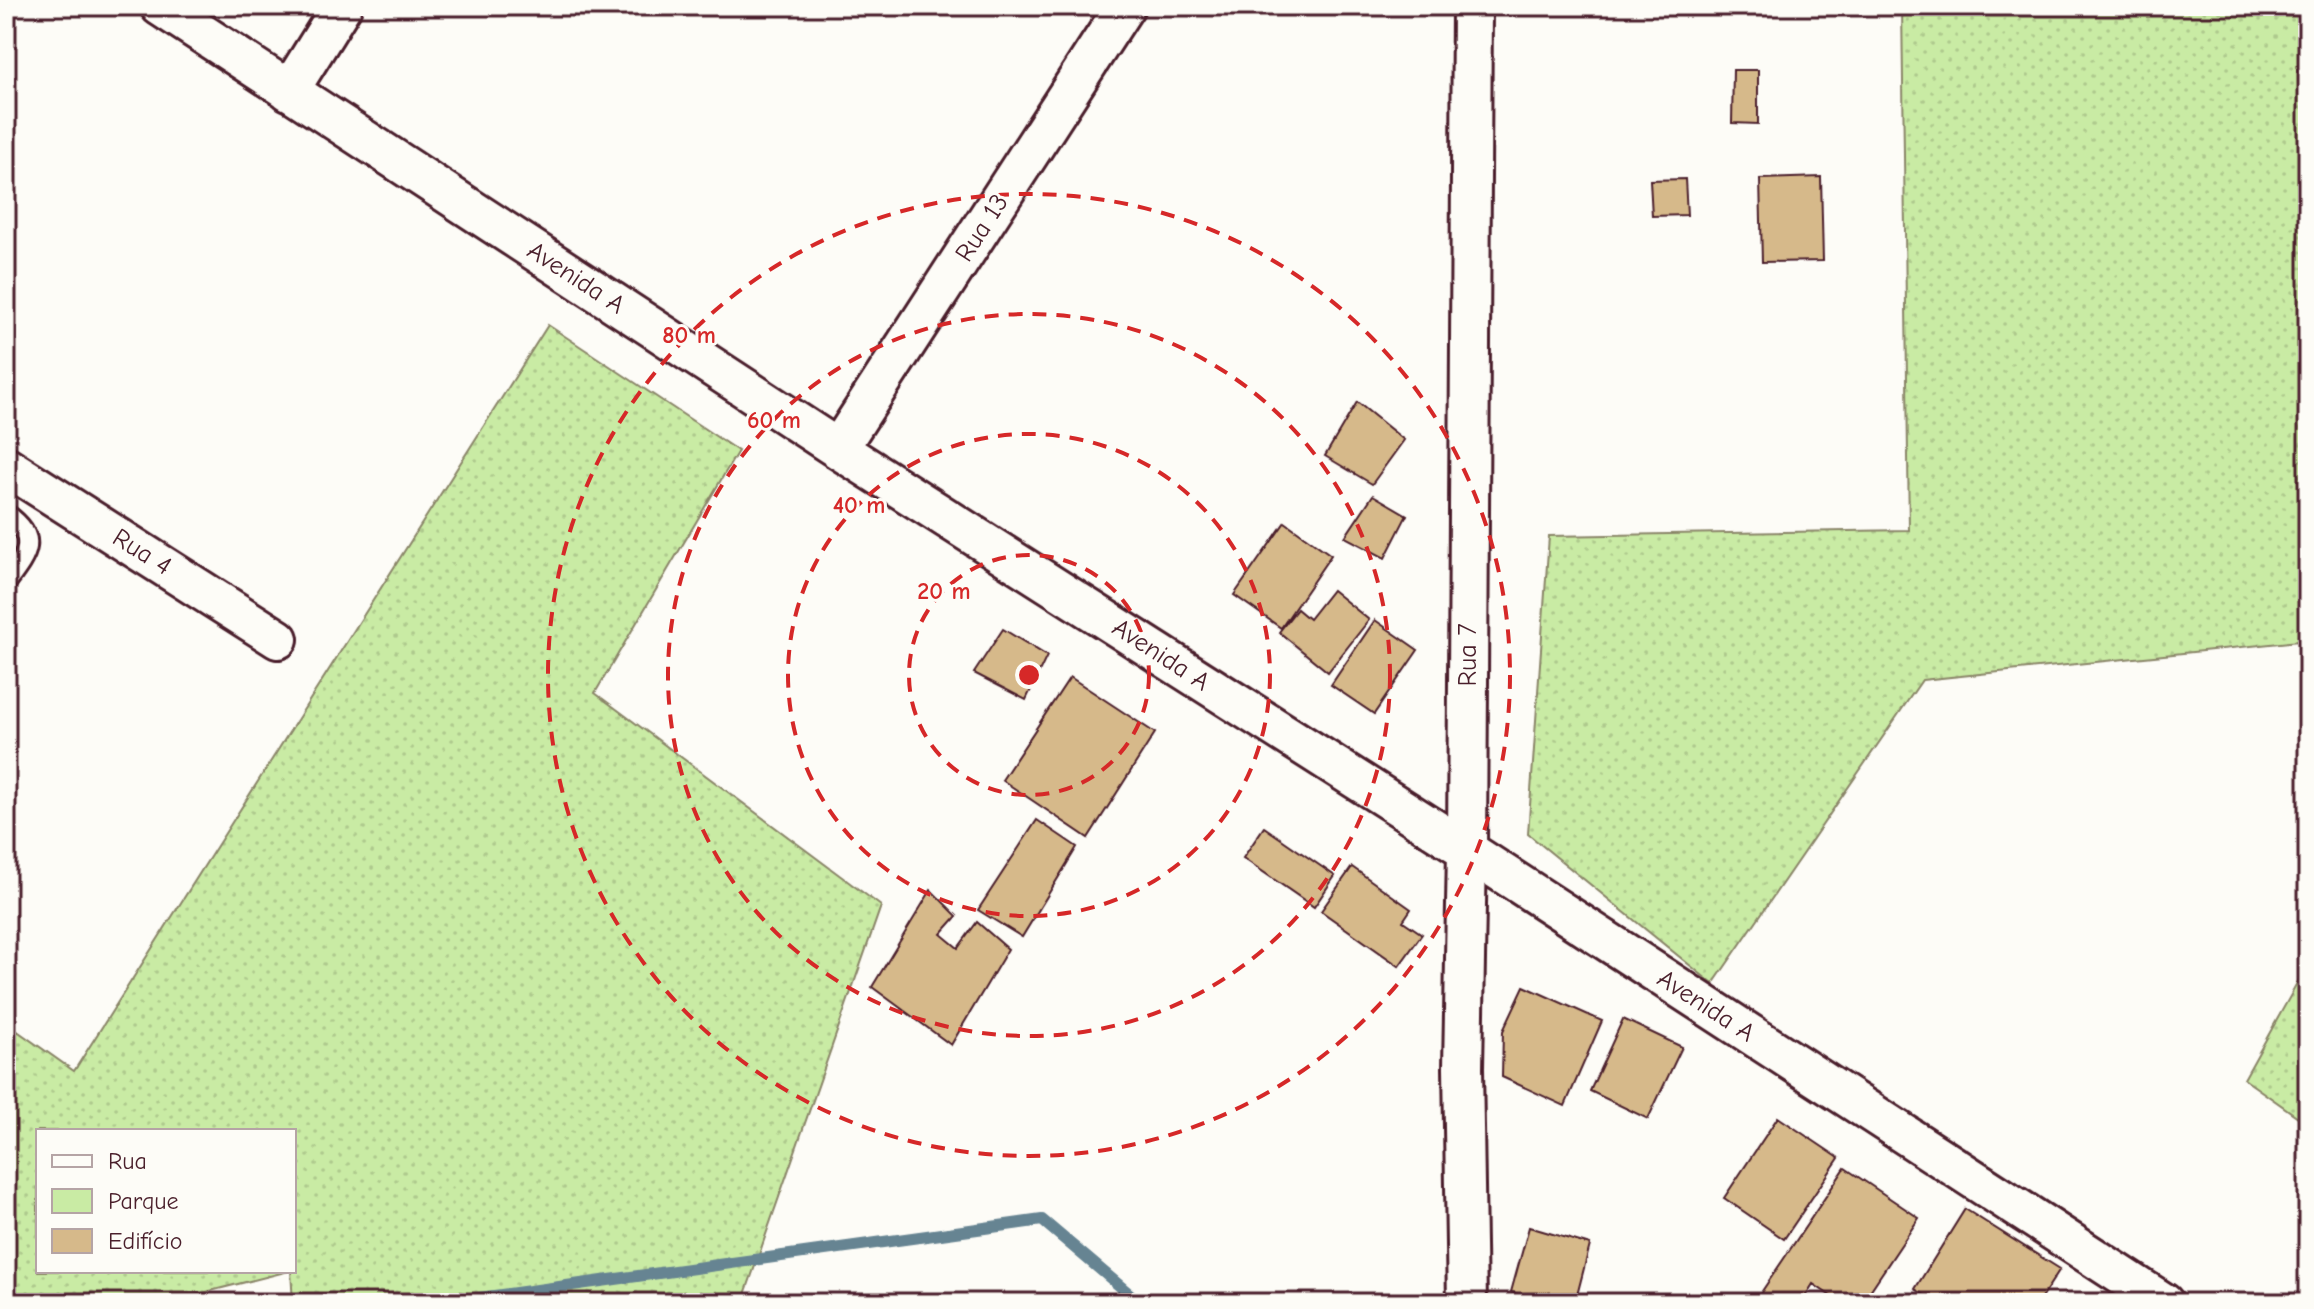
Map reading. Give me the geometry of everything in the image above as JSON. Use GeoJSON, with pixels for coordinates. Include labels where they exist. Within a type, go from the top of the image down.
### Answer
{"type":"FeatureCollection","features":[{"type":"Feature","properties":{"kind":"street","name":"Avenida A"},"geometry":{"type":"LineString","coordinates":[[160,6],[838,449],[1467,850],[2164,1303]]}},
{"type":"Feature","properties":{"kind":"street"},"geometry":{"type":"LineString","coordinates":[[289,91],[342,6]]}},
{"type":"Feature","properties":{"kind":"street","name":"Rua 13"},"geometry":{"type":"LineString","coordinates":[[838,449],[1125,6]]}},
{"type":"Feature","properties":{"kind":"street","name":"Rua 7"},"geometry":{"type":"LineString","coordinates":[[1467,1303],[1463,1068],[1472,6]]}},
{"type":"Feature","properties":{"kind":"street","name":"Rua 4"},"geometry":{"type":"LineString","coordinates":[[6,466],[278,639]]}},
{"type":"Feature","properties":{"kind":"lane"},"geometry":{"type":"LineString","coordinates":[[6,514],[26,533],[28,543],[23,561],[6,583]]}},
{"type":"Feature","properties":{"kind":"green space"},"geometry":{"type":"Polygon","coordinates":[[[1902,6],[2308,6],[2308,640],[1922,680],[1713,984],[1528,834],[1549,536],[1909,530],[1902,6]]]}},
{"type":"Feature","properties":{"kind":"green space"},"geometry":{"type":"Polygon","coordinates":[[[548,325],[738,451],[595,693],[881,906],[742,1303],[293,1303],[291,1273],[296,1273],[296,1129],[36,1129],[36,1273],[281,1273],[163,1303],[6,1303],[6,1023],[74,1071],[548,325]]]}},
{"type":"Feature","properties":{"kind":"green space"},"geometry":{"type":"Polygon","coordinates":[[[2308,964],[2308,1124],[2244,1079],[2308,964]]]}},
{"type":"Feature","properties":{"kind":"green space"},"geometry":{"type":"Polygon","coordinates":[[[785,1296],[1003,1300],[1007,1303],[786,1303],[785,1296]]]}},
{"type":"Feature","properties":{"kind":"building"},"geometry":{"type":"Polygon","coordinates":[[[1733,70],[1758,70],[1758,124],[1732,123],[1733,70]]]}},
{"type":"Feature","properties":{"kind":"building"},"geometry":{"type":"Polygon","coordinates":[[[1821,177],[1823,261],[1762,262],[1760,179],[1821,177]]]}},
{"type":"Feature","properties":{"kind":"building"},"geometry":{"type":"Polygon","coordinates":[[[1685,179],[1687,215],[1652,216],[1650,180],[1685,179]]]}},
{"type":"Feature","properties":{"kind":"building"},"geometry":{"type":"Polygon","coordinates":[[[1357,402],[1404,440],[1372,484],[1325,456],[1357,402]]]}},
{"type":"Feature","properties":{"kind":"building"},"geometry":{"type":"Polygon","coordinates":[[[1373,495],[1407,515],[1385,558],[1345,537],[1373,495]]]}},
{"type":"Feature","properties":{"kind":"building"},"geometry":{"type":"Polygon","coordinates":[[[1285,522],[1331,555],[1281,628],[1234,595],[1285,522]]]}},
{"type":"Feature","properties":{"kind":"building"},"geometry":{"type":"Polygon","coordinates":[[[1332,590],[1369,620],[1328,672],[1279,632],[1297,609],[1309,619],[1332,590]]]}},
{"type":"Feature","properties":{"kind":"building"},"geometry":{"type":"Polygon","coordinates":[[[1375,620],[1418,650],[1374,714],[1331,685],[1375,620]]]}},
{"type":"Feature","properties":{"kind":"building"},"geometry":{"type":"Polygon","coordinates":[[[1003,629],[1047,656],[1026,700],[974,673],[1003,629]]]}},
{"type":"Feature","properties":{"kind":"building"},"geometry":{"type":"Polygon","coordinates":[[[1070,677],[1155,733],[1088,838],[1002,780],[1070,677]]]}},
{"type":"Feature","properties":{"kind":"building"},"geometry":{"type":"Polygon","coordinates":[[[1037,820],[1077,847],[1022,937],[978,910],[1037,820]]]}},
{"type":"Feature","properties":{"kind":"building"},"geometry":{"type":"Polygon","coordinates":[[[1264,827],[1335,876],[1314,907],[1243,858],[1264,827]]]}},
{"type":"Feature","properties":{"kind":"building"},"geometry":{"type":"Polygon","coordinates":[[[1352,867],[1411,909],[1403,921],[1422,934],[1399,966],[1321,911],[1352,867]]]}},
{"type":"Feature","properties":{"kind":"building"},"geometry":{"type":"Polygon","coordinates":[[[931,890],[957,916],[941,934],[958,948],[977,922],[1008,949],[951,1045],[872,987],[931,890]]]}},
{"type":"Feature","properties":{"kind":"building"},"geometry":{"type":"Polygon","coordinates":[[[1524,986],[1602,1021],[1565,1106],[1502,1077],[1503,1031],[1524,986]]]}},
{"type":"Feature","properties":{"kind":"building"},"geometry":{"type":"Polygon","coordinates":[[[1623,1019],[1682,1047],[1648,1119],[1590,1091],[1623,1019]]]}},
{"type":"Feature","properties":{"kind":"building"},"geometry":{"type":"Polygon","coordinates":[[[1778,1117],[1839,1158],[1784,1239],[1724,1198],[1778,1117]]]}},
{"type":"Feature","properties":{"kind":"building"},"geometry":{"type":"Polygon","coordinates":[[[1845,1168],[1919,1218],[1862,1303],[1841,1303],[1813,1284],[1801,1303],[1754,1303],[1845,1168]]]}},
{"type":"Feature","properties":{"kind":"building"},"geometry":{"type":"Polygon","coordinates":[[[1965,1209],[2060,1269],[2038,1303],[1938,1303],[1915,1289],[1965,1209]]]}},
{"type":"Feature","properties":{"kind":"building"},"geometry":{"type":"Polygon","coordinates":[[[1529,1227],[1590,1245],[1575,1303],[1550,1303],[1511,1292],[1529,1227]]]}},
{"type":"Feature","properties":{"kind":"waterway"},"geometry":{"type":"LineString","coordinates":[[443,1303],[1042,1220],[1140,1303]]}}]}
